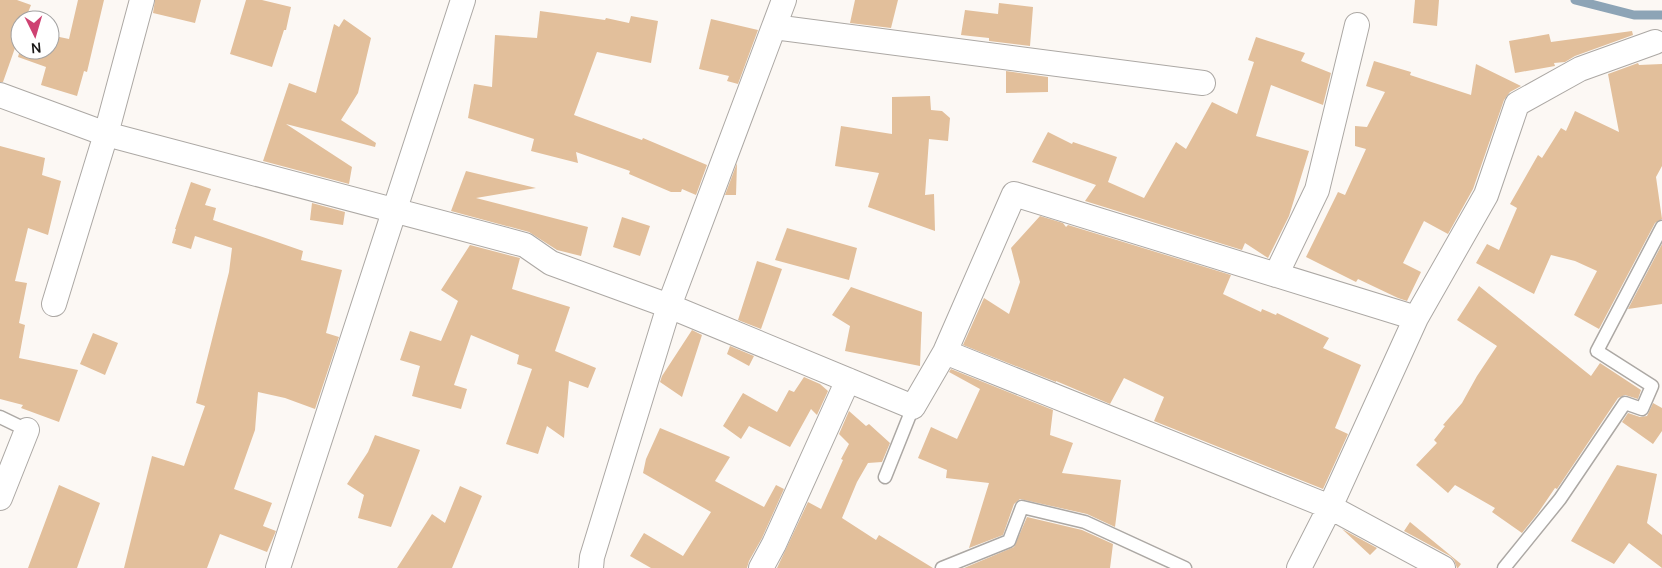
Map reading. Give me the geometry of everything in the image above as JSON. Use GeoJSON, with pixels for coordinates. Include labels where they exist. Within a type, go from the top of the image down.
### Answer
{"type":"FeatureCollection","features":[{"type":"Feature","properties":{"kind":"street"},"geometry":{"type":"LineString","coordinates":[[54,304],[106,134],[142,0]]}},
{"type":"Feature","properties":{"kind":"street"},"geometry":{"type":"LineString","coordinates":[[278,568],[463,0]]}},
{"type":"Feature","properties":{"kind":"street"},"geometry":{"type":"LineString","coordinates":[[591,568],[592,557],[669,306],[784,0]]}},
{"type":"Feature","properties":{"kind":"street"},"geometry":{"type":"LineString","coordinates":[[1276,275],[1317,190],[1357,25]]}},
{"type":"Feature","properties":{"kind":"street"},"geometry":{"type":"LineString","coordinates":[[774,27],[1203,83]]}},
{"type":"Feature","properties":{"kind":"street"},"geometry":{"type":"LineString","coordinates":[[1298,568],[1330,507],[1416,318],[1486,195],[1516,104],[1580,69],[1659,42]]}},
{"type":"Feature","properties":{"kind":"street"},"geometry":{"type":"LineString","coordinates":[[0,95],[106,134],[525,245],[551,263],[669,306],[912,407],[945,352],[1014,194],[1416,318]]}},
{"type":"Feature","properties":{"kind":"street"},"geometry":{"type":"LineString","coordinates":[[945,352],[1330,507],[1443,568]]}},
{"type":"Feature","properties":{"kind":"street"},"geometry":{"type":"LineString","coordinates":[[761,568],[774,544],[848,380]]}},
{"type":"Feature","properties":{"kind":"street"},"geometry":{"type":"LineString","coordinates":[[0,498],[27,430]]}},
{"type":"Feature","properties":{"kind":"lane"},"geometry":{"type":"LineString","coordinates":[[1504,568],[1560,499],[1625,403],[1642,409],[1652,386],[1598,351],[1660,234]]}},
{"type":"Feature","properties":{"kind":"lane"},"geometry":{"type":"LineString","coordinates":[[885,476],[912,407]]}},
{"type":"Feature","properties":{"kind":"lane"},"geometry":{"type":"LineString","coordinates":[[0,417],[27,430]]}},
{"type":"Feature","properties":{"kind":"lane"},"geometry":{"type":"LineString","coordinates":[[942,568],[1009,541],[1022,507],[1085,522],[1185,568]]}},
{"type":"Feature","properties":{"kind":"building"},"geometry":{"type":"Polygon","coordinates":[[[0,0],[17,0],[31,5],[29,10],[10,10],[11,60],[3,82],[0,82],[0,0]]]}},
{"type":"Feature","properties":{"kind":"building"},"geometry":{"type":"Polygon","coordinates":[[[78,0],[104,0],[87,72],[84,71],[77,96],[41,85],[46,67],[26,60],[60,60],[60,37],[69,39],[78,0]]]}},
{"type":"Feature","properties":{"kind":"building"},"geometry":{"type":"Polygon","coordinates":[[[155,0],[201,0],[195,23],[153,13],[155,0]]]}},
{"type":"Feature","properties":{"kind":"building"},"geometry":{"type":"Polygon","coordinates":[[[246,0],[262,0],[291,7],[286,30],[284,30],[272,67],[230,54],[246,0]]]}},
{"type":"Feature","properties":{"kind":"building"},"geometry":{"type":"Polygon","coordinates":[[[855,0],[898,0],[891,28],[850,23],[855,0]]]}},
{"type":"Feature","properties":{"kind":"building"},"geometry":{"type":"Polygon","coordinates":[[[1415,0],[1439,0],[1437,26],[1413,23],[1415,0]]]}},
{"type":"Feature","properties":{"kind":"building"},"geometry":{"type":"Polygon","coordinates":[[[999,3],[1033,7],[1030,46],[989,41],[989,38],[961,35],[965,10],[998,14],[999,3]]]}},
{"type":"Feature","properties":{"kind":"building"},"geometry":{"type":"Polygon","coordinates":[[[540,11],[605,20],[606,18],[629,23],[631,16],[658,21],[651,63],[597,52],[574,115],[642,140],[643,138],[707,165],[696,195],[682,189],[681,192],[671,192],[629,174],[630,171],[576,152],[578,163],[531,151],[534,139],[468,118],[474,84],[492,87],[495,35],[537,38],[540,11]]]}},
{"type":"Feature","properties":{"kind":"building"},"geometry":{"type":"Polygon","coordinates":[[[344,19],[371,38],[358,93],[341,120],[376,143],[375,147],[286,124],[352,167],[349,184],[263,161],[289,83],[316,93],[334,24],[339,27],[344,19]]]}},
{"type":"Feature","properties":{"kind":"building"},"geometry":{"type":"Polygon","coordinates":[[[711,19],[758,30],[738,84],[727,81],[729,76],[699,69],[711,19]]]}},
{"type":"Feature","properties":{"kind":"building"},"geometry":{"type":"Polygon","coordinates":[[[1632,31],[1633,35],[1575,56],[1565,62],[1554,63],[1555,66],[1515,73],[1509,41],[1549,34],[1551,42],[1632,31]]]}},
{"type":"Feature","properties":{"kind":"building"},"geometry":{"type":"Polygon","coordinates":[[[1256,37],[1305,53],[1301,61],[1331,73],[1323,105],[1271,85],[1256,136],[1309,151],[1289,216],[1268,258],[1245,243],[1242,250],[1085,201],[1096,185],[1032,162],[1048,132],[1072,144],[1073,142],[1117,157],[1108,182],[1144,198],[1176,142],[1186,149],[1212,102],[1237,114],[1254,62],[1248,60],[1256,37]]]}},
{"type":"Feature","properties":{"kind":"building"},"geometry":{"type":"Polygon","coordinates":[[[1374,61],[1411,72],[1410,75],[1471,95],[1476,64],[1521,86],[1510,92],[1504,100],[1473,189],[1448,234],[1424,221],[1403,263],[1421,272],[1407,301],[1358,279],[1356,282],[1306,257],[1338,192],[1345,195],[1366,149],[1355,146],[1355,126],[1367,127],[1385,92],[1366,86],[1374,61]]]}},
{"type":"Feature","properties":{"kind":"building"},"geometry":{"type":"Polygon","coordinates":[[[1638,63],[1639,65],[1662,64],[1662,166],[1656,177],[1662,219],[1655,223],[1599,329],[1574,315],[1597,271],[1575,261],[1551,255],[1534,294],[1476,263],[1487,244],[1499,250],[1517,208],[1510,204],[1538,155],[1542,158],[1561,128],[1566,131],[1575,111],[1619,132],[1608,74],[1638,63]]]}},
{"type":"Feature","properties":{"kind":"building"},"geometry":{"type":"Polygon","coordinates":[[[1006,71],[1048,77],[1048,92],[1006,93],[1006,71]]]}},
{"type":"Feature","properties":{"kind":"building"},"geometry":{"type":"Polygon","coordinates":[[[930,96],[931,110],[942,111],[950,118],[948,141],[929,139],[925,195],[934,194],[935,231],[868,207],[879,173],[835,166],[841,126],[892,134],[892,97],[930,96]]]}},
{"type":"Feature","properties":{"kind":"building"},"geometry":{"type":"Polygon","coordinates":[[[0,146],[45,158],[42,175],[61,181],[48,235],[28,228],[15,281],[27,283],[19,323],[25,325],[19,358],[78,370],[59,422],[21,408],[23,405],[0,399],[0,146]]]}},
{"type":"Feature","properties":{"kind":"building"},"geometry":{"type":"Polygon","coordinates":[[[737,163],[736,195],[725,195],[737,163]]]}},
{"type":"Feature","properties":{"kind":"building"},"geometry":{"type":"Polygon","coordinates":[[[466,171],[536,188],[476,198],[588,227],[581,256],[557,250],[529,232],[451,211],[466,171]]]}},
{"type":"Feature","properties":{"kind":"building"},"geometry":{"type":"Polygon","coordinates":[[[191,182],[211,189],[205,205],[216,208],[213,220],[303,251],[301,260],[342,270],[326,333],[339,337],[315,409],[285,398],[258,392],[255,430],[234,489],[272,503],[263,526],[276,531],[267,552],[220,534],[207,568],[124,568],[152,456],[184,466],[205,406],[196,403],[229,272],[232,248],[195,236],[191,249],[172,243],[191,182]]]}},
{"type":"Feature","properties":{"kind":"building"},"geometry":{"type":"Polygon","coordinates":[[[312,203],[345,212],[343,225],[310,220],[312,203]]]}},
{"type":"Feature","properties":{"kind":"building"},"geometry":{"type":"Polygon","coordinates":[[[1040,216],[1063,223],[1066,227],[1068,225],[1231,275],[1223,294],[1261,312],[1262,309],[1276,315],[1277,313],[1329,338],[1323,348],[1361,365],[1335,428],[1348,434],[1323,489],[1154,421],[1164,397],[1124,378],[1110,404],[963,345],[984,298],[1009,314],[1020,282],[1011,248],[1040,216]]]}},
{"type":"Feature","properties":{"kind":"building"},"geometry":{"type":"Polygon","coordinates":[[[622,217],[650,226],[640,256],[613,247],[622,217]]]}},
{"type":"Feature","properties":{"kind":"building"},"geometry":{"type":"Polygon","coordinates":[[[787,228],[857,248],[849,280],[775,260],[787,228]]]}},
{"type":"Feature","properties":{"kind":"building"},"geometry":{"type":"Polygon","coordinates":[[[1662,244],[1662,304],[1628,309],[1662,244]]]}},
{"type":"Feature","properties":{"kind":"building"},"geometry":{"type":"Polygon","coordinates":[[[470,245],[520,258],[512,289],[570,307],[555,351],[596,368],[588,388],[569,381],[564,438],[547,426],[538,454],[506,444],[532,369],[517,364],[519,355],[471,335],[454,385],[467,389],[461,409],[412,396],[420,366],[400,360],[410,331],[441,341],[458,301],[441,290],[470,245]]]}},
{"type":"Feature","properties":{"kind":"building"},"geometry":{"type":"Polygon","coordinates":[[[757,261],[782,269],[761,329],[738,320],[757,261]]]}},
{"type":"Feature","properties":{"kind":"building"},"geometry":{"type":"Polygon","coordinates":[[[1479,286],[1591,376],[1600,363],[1641,390],[1638,399],[1625,395],[1618,398],[1557,489],[1555,488],[1522,533],[1492,512],[1495,508],[1455,485],[1448,493],[1416,465],[1437,443],[1434,440],[1445,426],[1443,425],[1462,403],[1497,346],[1457,320],[1479,286]]]}},
{"type":"Feature","properties":{"kind":"building"},"geometry":{"type":"Polygon","coordinates":[[[851,287],[922,312],[920,366],[845,351],[850,326],[832,315],[851,287]]]}},
{"type":"Feature","properties":{"kind":"building"},"geometry":{"type":"Polygon","coordinates":[[[692,330],[702,335],[682,397],[660,382],[692,330]]]}},
{"type":"Feature","properties":{"kind":"building"},"geometry":{"type":"Polygon","coordinates":[[[93,333],[118,343],[105,375],[80,364],[93,333]]]}},
{"type":"Feature","properties":{"kind":"building"},"geometry":{"type":"Polygon","coordinates":[[[730,346],[754,356],[749,366],[727,354],[730,346]]]}},
{"type":"Feature","properties":{"kind":"building"},"geometry":{"type":"Polygon","coordinates":[[[951,369],[1053,410],[1050,435],[1073,443],[1062,473],[1121,480],[1115,527],[1087,514],[1020,499],[1014,504],[1003,535],[969,548],[989,483],[946,478],[947,470],[918,458],[931,427],[957,439],[980,389],[949,372],[951,369]]]}},
{"type":"Feature","properties":{"kind":"building"},"geometry":{"type":"Polygon","coordinates":[[[804,377],[820,384],[828,391],[817,415],[811,409],[790,447],[749,426],[741,439],[723,426],[743,393],[777,412],[789,390],[794,392],[804,377]]]}},
{"type":"Feature","properties":{"kind":"building"},"geometry":{"type":"Polygon","coordinates":[[[1653,403],[1662,408],[1662,431],[1653,444],[1622,422],[1628,413],[1640,417],[1647,416],[1653,403]]]}},
{"type":"Feature","properties":{"kind":"building"},"geometry":{"type":"Polygon","coordinates":[[[849,411],[866,426],[869,424],[890,443],[882,462],[868,463],[857,482],[842,518],[876,540],[879,535],[933,568],[777,568],[808,502],[821,509],[849,444],[839,434],[849,411]]]}},
{"type":"Feature","properties":{"kind":"building"},"geometry":{"type":"Polygon","coordinates":[[[660,428],[730,457],[715,481],[764,507],[776,485],[784,489],[747,568],[651,568],[630,556],[644,533],[683,556],[711,512],[643,473],[646,459],[660,428]]]}},
{"type":"Feature","properties":{"kind":"building"},"geometry":{"type":"Polygon","coordinates":[[[375,435],[420,450],[391,527],[358,518],[364,495],[347,484],[368,452],[375,435]]]}},
{"type":"Feature","properties":{"kind":"building"},"geometry":{"type":"Polygon","coordinates":[[[1617,465],[1657,474],[1647,523],[1662,535],[1662,568],[1629,543],[1614,564],[1571,541],[1617,465]]]}},
{"type":"Feature","properties":{"kind":"building"},"geometry":{"type":"Polygon","coordinates":[[[59,485],[100,503],[77,568],[28,568],[59,485]]]}},
{"type":"Feature","properties":{"kind":"building"},"geometry":{"type":"Polygon","coordinates":[[[460,486],[482,496],[452,568],[397,568],[432,514],[445,523],[460,486]]]}},
{"type":"Feature","properties":{"kind":"building"},"geometry":{"type":"Polygon","coordinates":[[[1027,517],[1082,530],[1113,544],[1110,568],[964,568],[1014,547],[1027,517]]]}},
{"type":"Feature","properties":{"kind":"building"},"geometry":{"type":"Polygon","coordinates":[[[1410,522],[1461,564],[1458,568],[1450,556],[1404,531],[1410,522]]]}},
{"type":"Feature","properties":{"kind":"building"},"geometry":{"type":"Polygon","coordinates":[[[1342,529],[1377,548],[1370,555],[1342,529]]]}},
{"type":"Feature","properties":{"kind":"waterway"},"geometry":{"type":"LineString","coordinates":[[1575,0],[1634,15],[1662,15]]}}]}
